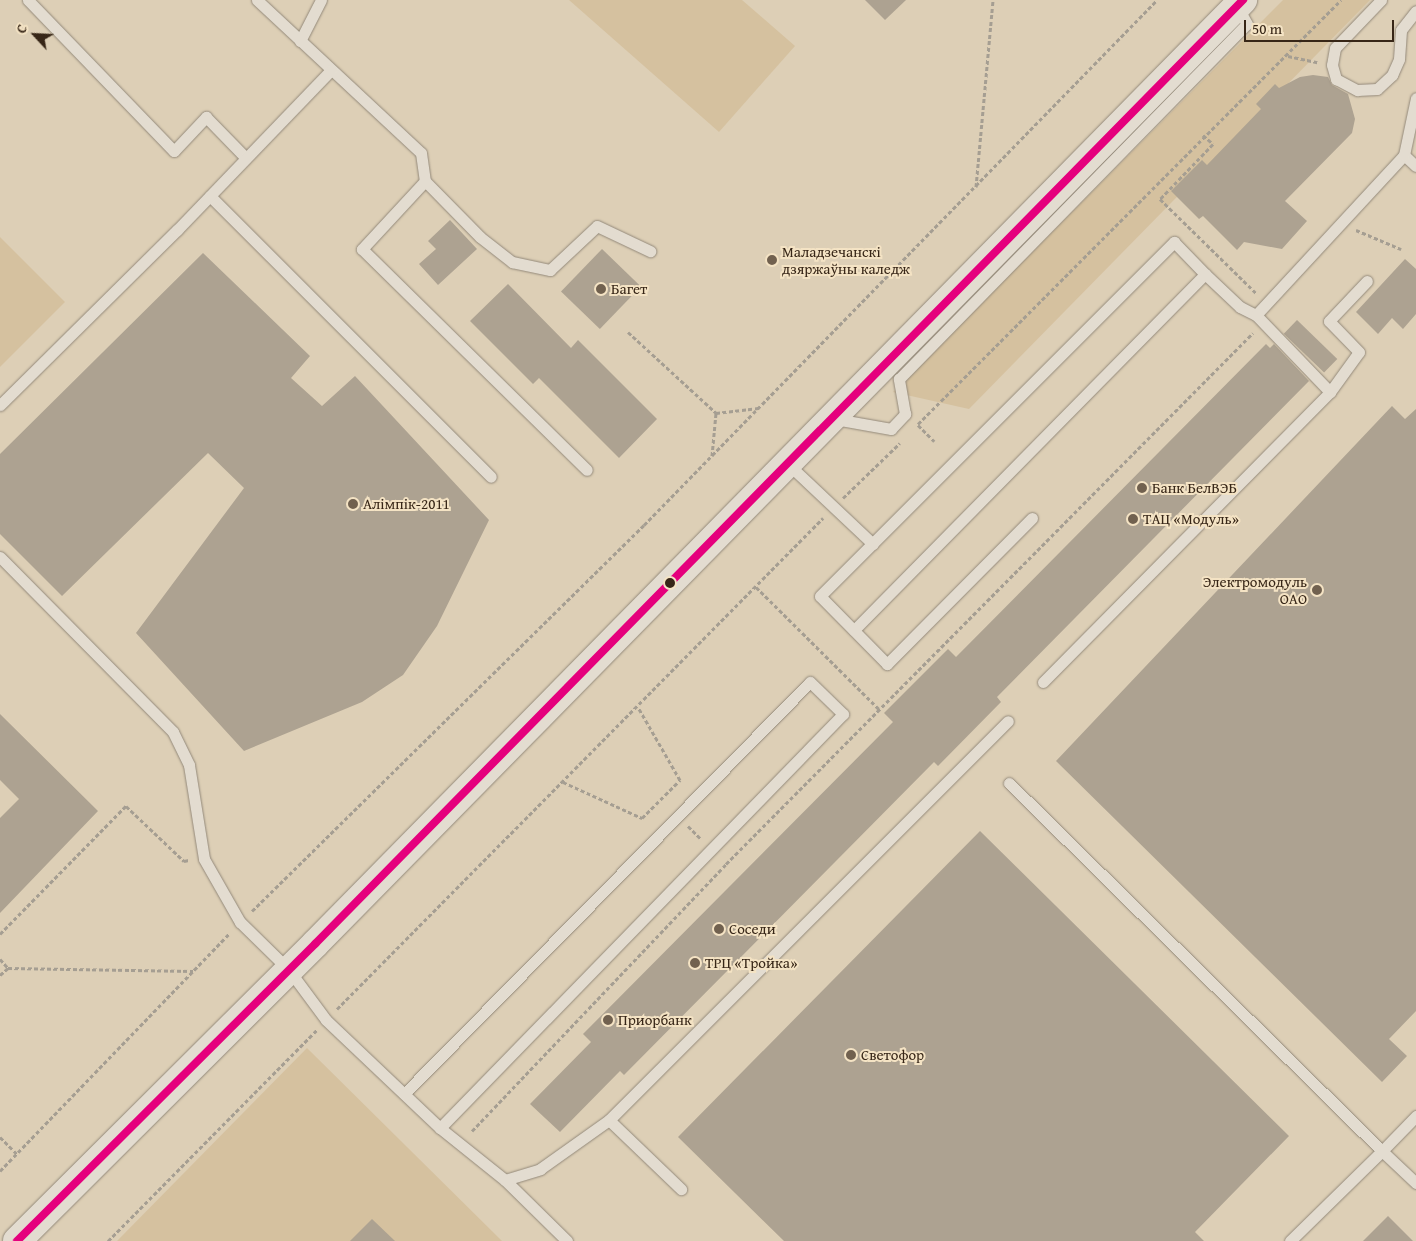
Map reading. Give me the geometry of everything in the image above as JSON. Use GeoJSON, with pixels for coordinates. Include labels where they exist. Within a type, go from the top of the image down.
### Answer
{"type":"FeatureCollection","features":[{"type":"Feature","properties":{"kind":"main road"},"geometry":{"type":"LineString","coordinates":[[17,1241],[288,970],[787,463],[833,419],[1240,3]]}},
{"type":"Feature","properties":{"kind":"lane"},"geometry":{"type":"LineString","coordinates":[[28,0],[174,152],[206,117],[246,158]]}},
{"type":"Feature","properties":{"kind":"lane"},"geometry":{"type":"LineString","coordinates":[[258,0],[421,152],[425,181],[480,237],[512,262],[550,270],[597,226],[650,251]]}},
{"type":"Feature","properties":{"kind":"lane"},"geometry":{"type":"LineString","coordinates":[[300,41],[321,0]]}},
{"type":"Feature","properties":{"kind":"lane"},"geometry":{"type":"LineString","coordinates":[[1381,0],[1335,48],[1332,65],[1336,78],[1356,90],[1377,89],[1392,74],[1399,60],[1401,30],[1416,11]]}},
{"type":"Feature","properties":{"kind":"lane"},"geometry":{"type":"LineString","coordinates":[[833,419],[891,429],[905,414],[899,379],[1247,24],[1240,3]]}},
{"type":"Feature","properties":{"kind":"lane"},"geometry":{"type":"LineString","coordinates":[[0,405],[210,196],[331,70]]}},
{"type":"Feature","properties":{"kind":"lane"},"geometry":{"type":"LineString","coordinates":[[1260,318],[1404,155],[1416,98]]}},
{"type":"Feature","properties":{"kind":"lane"},"geometry":{"type":"LineString","coordinates":[[1404,155],[1416,166]]}},
{"type":"Feature","properties":{"kind":"lane"},"geometry":{"type":"LineString","coordinates":[[425,181],[362,249],[587,470]]}},
{"type":"Feature","properties":{"kind":"lane"},"geometry":{"type":"LineString","coordinates":[[210,196],[491,477]]}},
{"type":"Feature","properties":{"kind":"lane"},"geometry":{"type":"LineString","coordinates":[[1032,518],[887,664],[820,596],[1174,242],[1240,307],[1260,318],[1330,392]]}},
{"type":"Feature","properties":{"kind":"lane"},"geometry":{"type":"LineString","coordinates":[[854,630],[1206,274]]}},
{"type":"Feature","properties":{"kind":"lane"},"geometry":{"type":"LineString","coordinates":[[1043,682],[1330,392],[1359,352],[1329,321],[1367,280]]}},
{"type":"Feature","properties":{"kind":"lane"},"geometry":{"type":"LineString","coordinates":[[787,463],[873,544]]}},
{"type":"Feature","properties":{"kind":"lane"},"geometry":{"type":"LineString","coordinates":[[0,557],[173,732],[189,765],[204,859],[240,922],[288,970],[326,1020],[440,1128],[505,1180],[567,1241]]}},
{"type":"Feature","properties":{"kind":"lane"},"geometry":{"type":"LineString","coordinates":[[404,1094],[810,682],[844,714],[440,1128]]}},
{"type":"Feature","properties":{"kind":"lane"},"geometry":{"type":"LineString","coordinates":[[505,1180],[540,1169],[609,1120],[1008,721]]}},
{"type":"Feature","properties":{"kind":"lane"},"geometry":{"type":"LineString","coordinates":[[1009,783],[1416,1183]]}},
{"type":"Feature","properties":{"kind":"lane"},"geometry":{"type":"LineString","coordinates":[[1290,1241],[1416,1116]]}},
{"type":"Feature","properties":{"kind":"lane"},"geometry":{"type":"LineString","coordinates":[[609,1120],[681,1189]]}},
{"type":"Feature","properties":{"kind":"path"},"geometry":{"type":"LineString","coordinates":[[976,187],[992,0]]}},
{"type":"Feature","properties":{"kind":"path"},"geometry":{"type":"LineString","coordinates":[[0,1171],[240,922],[760,408],[1157,0]]}},
{"type":"Feature","properties":{"kind":"path"},"geometry":{"type":"LineString","coordinates":[[911,432],[1203,135],[1288,56],[1341,0]]}},
{"type":"Feature","properties":{"kind":"path"},"geometry":{"type":"LineString","coordinates":[[1288,56],[1332,65]]}},
{"type":"Feature","properties":{"kind":"path"},"geometry":{"type":"LineString","coordinates":[[1203,135],[1213,144],[1160,199],[1264,301]]}},
{"type":"Feature","properties":{"kind":"path"},"geometry":{"type":"LineString","coordinates":[[1360,222],[1353,229],[1400,248]]}},
{"type":"Feature","properties":{"kind":"path"},"geometry":{"type":"LineString","coordinates":[[472,1131],[726,864],[1260,318]]}},
{"type":"Feature","properties":{"kind":"path"},"geometry":{"type":"LineString","coordinates":[[628,332],[716,413],[760,408]]}},
{"type":"Feature","properties":{"kind":"path"},"geometry":{"type":"LineString","coordinates":[[712,456],[716,413]]}},
{"type":"Feature","properties":{"kind":"path"},"geometry":{"type":"LineString","coordinates":[[918,425],[934,441]]}},
{"type":"Feature","properties":{"kind":"path"},"geometry":{"type":"LineString","coordinates":[[108,1241],[638,707],[834,506],[904,439]]}},
{"type":"Feature","properties":{"kind":"path"},"geometry":{"type":"LineString","coordinates":[[756,587],[879,709]]}},
{"type":"Feature","properties":{"kind":"path"},"geometry":{"type":"LineString","coordinates":[[563,782],[642,818],[680,780],[638,707]]}},
{"type":"Feature","properties":{"kind":"path"},"geometry":{"type":"LineString","coordinates":[[661,799],[726,864]]}},
{"type":"Feature","properties":{"kind":"path"},"geometry":{"type":"LineString","coordinates":[[0,934],[126,806],[184,861],[204,859]]}},
{"type":"Feature","properties":{"kind":"path"},"geometry":{"type":"LineString","coordinates":[[0,959],[8,968]]}},
{"type":"Feature","properties":{"kind":"path"},"geometry":{"type":"LineString","coordinates":[[0,975],[8,968],[192,971]]}},
{"type":"Feature","properties":{"kind":"path"},"geometry":{"type":"LineString","coordinates":[[0,1137],[17,1154]]}},
{"type":"Feature","properties":{"kind":"shaded area"},"geometry":{"type":"Polygon","coordinates":[[[569,0],[742,0],[795,46],[719,132],[569,0]]]}},
{"type":"Feature","properties":{"kind":"shaded area"},"geometry":{"type":"Polygon","coordinates":[[[1283,0],[1370,0],[969,409],[893,392],[1283,0]]]}},
{"type":"Feature","properties":{"kind":"shaded area"},"geometry":{"type":"Polygon","coordinates":[[[0,237],[65,302],[0,367],[0,237]]]}},
{"type":"Feature","properties":{"kind":"shaded area"},"geometry":{"type":"Polygon","coordinates":[[[307,1048],[502,1241],[117,1241],[307,1048]]]}},
{"type":"Feature","properties":{"kind":"building"},"geometry":{"type":"Polygon","coordinates":[[[865,0],[906,0],[885,20],[865,0]]]}},
{"type":"Feature","properties":{"kind":"building"},"geometry":{"type":"Polygon","coordinates":[[[1313,75],[1328,77],[1332,85],[1348,94],[1355,119],[1352,133],[1285,201],[1307,221],[1282,249],[1244,242],[1237,250],[1203,216],[1199,219],[1171,191],[1202,160],[1207,165],[1261,109],[1256,104],[1275,84],[1279,88],[1300,77],[1313,75]]]}},
{"type":"Feature","properties":{"kind":"building"},"geometry":{"type":"Polygon","coordinates":[[[450,220],[477,249],[438,285],[419,264],[436,249],[428,241],[450,220]]]}},
{"type":"Feature","properties":{"kind":"building","name":"Багет"},"geometry":{"type":"Polygon","coordinates":[[[602,249],[641,287],[600,329],[561,291],[602,249]]]}},
{"type":"Feature","properties":{"kind":"building","name":"Алімпік-2011"},"geometry":{"type":"Polygon","coordinates":[[[203,253],[310,356],[291,378],[322,406],[355,376],[489,520],[437,626],[403,675],[362,702],[244,751],[136,633],[244,488],[208,453],[62,596],[0,534],[0,454],[203,253]]]}},
{"type":"Feature","properties":{"kind":"building"},"geometry":{"type":"Polygon","coordinates":[[[1405,259],[1416,269],[1416,314],[1403,329],[1392,318],[1378,334],[1356,312],[1405,259]]]}},
{"type":"Feature","properties":{"kind":"building"},"geometry":{"type":"Polygon","coordinates":[[[508,284],[571,348],[578,340],[657,419],[619,458],[539,378],[533,384],[470,321],[508,284]]]}},
{"type":"Feature","properties":{"kind":"building"},"geometry":{"type":"Polygon","coordinates":[[[1297,320],[1337,359],[1324,373],[1284,334],[1297,320]]]}},
{"type":"Feature","properties":{"kind":"building"},"geometry":{"type":"Polygon","coordinates":[[[1266,344],[1270,348],[1274,344],[1309,381],[997,697],[1001,702],[938,766],[934,762],[624,1075],[620,1071],[560,1132],[530,1104],[591,1042],[583,1034],[893,722],[884,713],[948,649],[956,657],[1266,344]]]}},
{"type":"Feature","properties":{"kind":"building","name":"Электромодуль ОАО"},"geometry":{"type":"Polygon","coordinates":[[[1392,406],[1405,419],[1416,409],[1416,1011],[1389,1039],[1407,1056],[1382,1082],[1056,761],[1392,406]]]}},
{"type":"Feature","properties":{"kind":"building"},"geometry":{"type":"Polygon","coordinates":[[[0,714],[98,811],[0,913],[0,818],[19,799],[0,780],[0,714]]]}},
{"type":"Feature","properties":{"kind":"building"},"geometry":{"type":"Polygon","coordinates":[[[980,831],[1289,1136],[1195,1232],[1204,1241],[784,1241],[678,1137],[980,831]]]}},
{"type":"Feature","properties":{"kind":"building"},"geometry":{"type":"Polygon","coordinates":[[[1388,1216],[1413,1241],[1363,1241],[1388,1216]]]}},
{"type":"Feature","properties":{"kind":"building"},"geometry":{"type":"Polygon","coordinates":[[[372,1219],[395,1241],[350,1241],[372,1219]]]}},
{"type":"Feature","properties":{"kind":"transit line"},"geometry":{"type":"LineString","coordinates":[[17,1241],[315,944],[1243,0]]}},
{"type":"Feature","properties":{"kind":"place","name":"Маладзечанскі дзяржаўны каледж"},"geometry":{"type":"Point","coordinates":[772,260]}},
{"type":"Feature","properties":{"kind":"place","name":"Багет"},"geometry":{"type":"Point","coordinates":[601,289]}},
{"type":"Feature","properties":{"kind":"place","name":"Банк БелВЭБ"},"geometry":{"type":"Point","coordinates":[1142,488]}},
{"type":"Feature","properties":{"kind":"place","name":"Алімпік-2011"},"geometry":{"type":"Point","coordinates":[353,504]}},
{"type":"Feature","properties":{"kind":"place","name":"ТАЦ «Модуль»"},"geometry":{"type":"Point","coordinates":[1133,519]}},
{"type":"Feature","properties":{"kind":"place","name":"Электромодуль ОАО"},"geometry":{"type":"Point","coordinates":[1317,590]}},
{"type":"Feature","properties":{"kind":"place","name":"Соседи"},"geometry":{"type":"Point","coordinates":[719,929]}},
{"type":"Feature","properties":{"kind":"place","name":"ТРЦ «Тройка»"},"geometry":{"type":"Point","coordinates":[695,963]}},
{"type":"Feature","properties":{"kind":"place","name":"Приорбанк"},"geometry":{"type":"Point","coordinates":[608,1020]}},
{"type":"Feature","properties":{"kind":"place","name":"Светофор"},"geometry":{"type":"Point","coordinates":[851,1055]}}]}
